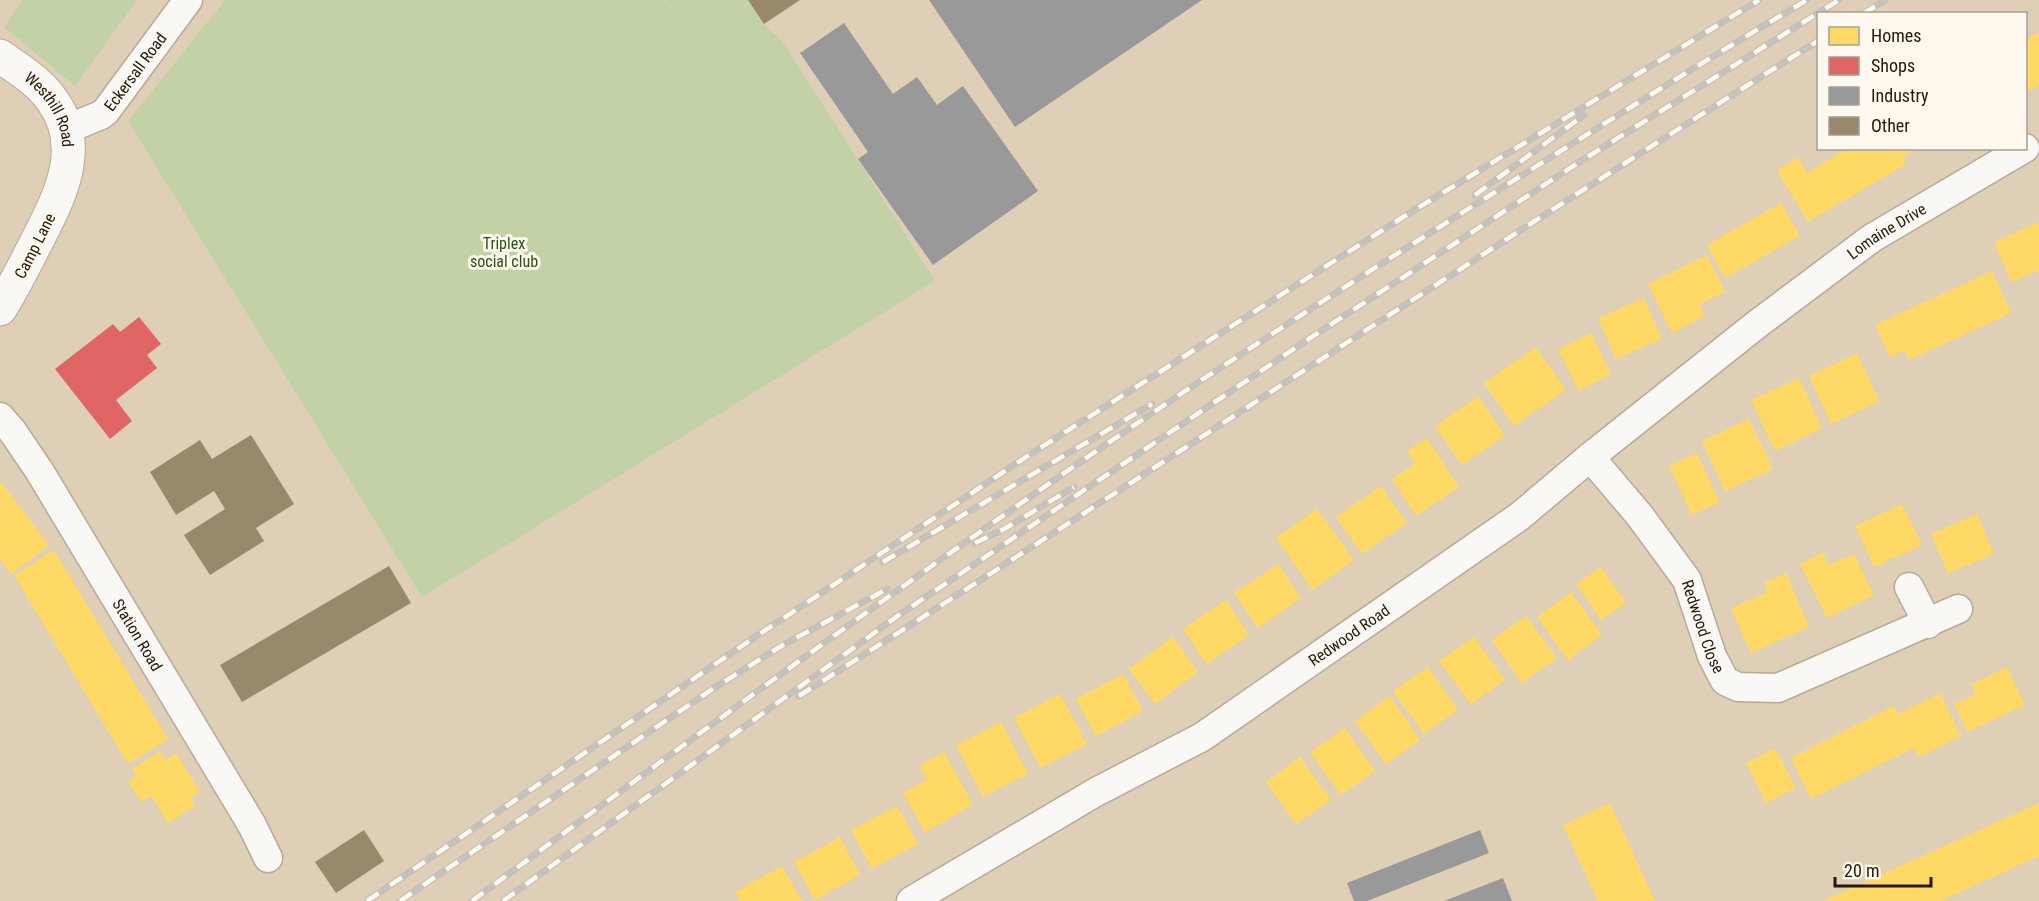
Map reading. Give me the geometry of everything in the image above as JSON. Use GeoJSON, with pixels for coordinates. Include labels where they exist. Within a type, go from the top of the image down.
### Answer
{"type":"FeatureCollection","features":[{"type":"Feature","properties":{"kind":"street","name":"Eckersall Road"},"geometry":{"type":"LineString","coordinates":[[67,129],[106,111],[188,0]]}},
{"type":"Feature","properties":{"kind":"street","name":"Westhill Road"},"geometry":{"type":"LineString","coordinates":[[0,56],[40,86],[52,100],[67,129],[68,161],[64,180]]}},
{"type":"Feature","properties":{"kind":"street","name":"Lomaine Drive"},"geometry":{"type":"LineString","coordinates":[[1756,325],[1872,238],[2022,150]]}},
{"type":"Feature","properties":{"kind":"street","name":"Camp Lane"},"geometry":{"type":"LineString","coordinates":[[0,309],[57,202],[64,180]]}},
{"type":"Feature","properties":{"kind":"street","name":"Redwood Road"},"geometry":{"type":"LineString","coordinates":[[911,901],[1095,792],[1202,737],[1520,516],[1590,457],[1756,325]]}},
{"type":"Feature","properties":{"kind":"street","name":"Station Road"},"geometry":{"type":"LineString","coordinates":[[0,417],[40,472],[252,825],[268,858]]}},
{"type":"Feature","properties":{"kind":"street","name":"Redwood Close"},"geometry":{"type":"LineString","coordinates":[[1590,457],[1641,516],[1687,580],[1712,656],[1725,681],[1738,687],[1778,688],[1958,609]]}},
{"type":"Feature","properties":{"kind":"street"},"geometry":{"type":"LineString","coordinates":[[1909,587],[1928,624]]}},
{"type":"Feature","properties":{"kind":"green space"},"geometry":{"type":"Polygon","coordinates":[[[22,0],[137,0],[75,86],[4,27],[22,0]]]}},
{"type":"Feature","properties":{"kind":"green space","name":"Triplex social club"},"geometry":{"type":"Polygon","coordinates":[[[225,0],[663,0],[664,2],[667,0],[748,0],[764,24],[783,42],[935,281],[422,597],[128,121],[225,0]]]}},
{"type":"Feature","properties":{"kind":"building: Homes"},"geometry":{"type":"Polygon","coordinates":[[[2039,32],[2039,85],[2027,92],[2027,39],[2039,32]]]}},
{"type":"Feature","properties":{"kind":"building: Homes"},"geometry":{"type":"Polygon","coordinates":[[[1845,150],[1915,150],[1902,158],[1906,164],[1808,222],[1777,170],[1798,157],[1807,173],[1845,150]]]}},
{"type":"Feature","properties":{"kind":"building: Homes"},"geometry":{"type":"Polygon","coordinates":[[[1781,203],[1800,236],[1725,278],[1707,245],[1781,203]]]}},
{"type":"Feature","properties":{"kind":"building: Homes"},"geometry":{"type":"Polygon","coordinates":[[[2039,222],[2039,270],[2011,282],[1994,242],[2039,222]]]}},
{"type":"Feature","properties":{"kind":"building: Homes"},"geometry":{"type":"Polygon","coordinates":[[[1707,255],[1725,292],[1700,304],[1705,316],[1672,333],[1648,284],[1707,255]]]}},
{"type":"Feature","properties":{"kind":"building: Homes"},"geometry":{"type":"Polygon","coordinates":[[[1992,271],[2011,313],[1909,360],[1905,350],[1890,357],[1875,325],[1992,271]]]}},
{"type":"Feature","properties":{"kind":"building: Homes"},"geometry":{"type":"Polygon","coordinates":[[[1644,298],[1662,339],[1616,359],[1598,318],[1644,298]]]}},
{"type":"Feature","properties":{"kind":"building: Homes"},"geometry":{"type":"Polygon","coordinates":[[[1591,333],[1611,374],[1579,391],[1558,350],[1591,333]]]}},
{"type":"Feature","properties":{"kind":"building: Homes"},"geometry":{"type":"Polygon","coordinates":[[[1536,347],[1566,390],[1514,426],[1484,383],[1536,347]]]}},
{"type":"Feature","properties":{"kind":"building: Homes"},"geometry":{"type":"Polygon","coordinates":[[[1857,353],[1879,401],[1831,424],[1809,376],[1857,353]]]}},
{"type":"Feature","properties":{"kind":"building: Homes"},"geometry":{"type":"Polygon","coordinates":[[[1799,378],[1822,428],[1775,451],[1751,400],[1799,378]]]}},
{"type":"Feature","properties":{"kind":"building: Homes"},"geometry":{"type":"Polygon","coordinates":[[[1478,396],[1505,436],[1462,465],[1435,426],[1478,396]]]}},
{"type":"Feature","properties":{"kind":"building: Homes"},"geometry":{"type":"Polygon","coordinates":[[[1749,419],[1773,469],[1725,491],[1702,441],[1749,419]]]}},
{"type":"Feature","properties":{"kind":"building: Homes"},"geometry":{"type":"Polygon","coordinates":[[[1427,438],[1459,487],[1416,516],[1392,479],[1415,463],[1407,451],[1427,438]]]}},
{"type":"Feature","properties":{"kind":"building: Homes"},"geometry":{"type":"Polygon","coordinates":[[[1697,453],[1720,502],[1692,515],[1669,466],[1697,453]]]}},
{"type":"Feature","properties":{"kind":"building: Homes"},"geometry":{"type":"Polygon","coordinates":[[[0,481],[49,545],[11,574],[0,559],[0,481]]]}},
{"type":"Feature","properties":{"kind":"building: Homes"},"geometry":{"type":"Polygon","coordinates":[[[1381,486],[1407,523],[1362,554],[1336,517],[1381,486]]]}},
{"type":"Feature","properties":{"kind":"building: Homes"},"geometry":{"type":"Polygon","coordinates":[[[1902,504],[1922,545],[1874,567],[1855,526],[1902,504]]]}},
{"type":"Feature","properties":{"kind":"building: Homes"},"geometry":{"type":"Polygon","coordinates":[[[1317,509],[1354,560],[1313,590],[1276,538],[1317,509]]]}},
{"type":"Feature","properties":{"kind":"building: Homes"},"geometry":{"type":"Polygon","coordinates":[[[1977,514],[1994,554],[1948,573],[1931,534],[1977,514]]]}},
{"type":"Feature","properties":{"kind":"building: Homes"},"geometry":{"type":"Polygon","coordinates":[[[54,550],[168,739],[128,764],[14,575],[54,550]]]}},
{"type":"Feature","properties":{"kind":"building: Homes"},"geometry":{"type":"Polygon","coordinates":[[[1823,552],[1829,565],[1854,554],[1874,595],[1827,618],[1800,564],[1823,552]]]}},
{"type":"Feature","properties":{"kind":"building: Homes"},"geometry":{"type":"Polygon","coordinates":[[[1278,564],[1301,598],[1258,628],[1234,593],[1278,564]]]}},
{"type":"Feature","properties":{"kind":"building: Homes"},"geometry":{"type":"Polygon","coordinates":[[[1601,567],[1626,603],[1601,620],[1576,584],[1601,567]]]}},
{"type":"Feature","properties":{"kind":"building: Homes"},"geometry":{"type":"Polygon","coordinates":[[[1786,573],[1809,627],[1751,653],[1731,608],[1768,592],[1764,583],[1786,573]]]}},
{"type":"Feature","properties":{"kind":"building: Homes"},"geometry":{"type":"Polygon","coordinates":[[[1571,592],[1602,635],[1568,660],[1537,617],[1571,592]]]}},
{"type":"Feature","properties":{"kind":"building: Homes"},"geometry":{"type":"Polygon","coordinates":[[[1226,600],[1249,635],[1207,664],[1183,629],[1226,600]]]}},
{"type":"Feature","properties":{"kind":"building: Homes"},"geometry":{"type":"Polygon","coordinates":[[[1526,616],[1557,658],[1522,683],[1492,640],[1526,616]]]}},
{"type":"Feature","properties":{"kind":"building: Homes"},"geometry":{"type":"Polygon","coordinates":[[[1173,637],[1198,672],[1155,704],[1129,669],[1173,637]]]}},
{"type":"Feature","properties":{"kind":"building: Homes"},"geometry":{"type":"Polygon","coordinates":[[[1474,637],[1505,680],[1471,704],[1439,661],[1474,637]]]}},
{"type":"Feature","properties":{"kind":"building: Homes"},"geometry":{"type":"Polygon","coordinates":[[[1428,667],[1458,710],[1424,734],[1393,691],[1428,667]]]}},
{"type":"Feature","properties":{"kind":"building: Homes"},"geometry":{"type":"Polygon","coordinates":[[[2007,667],[2025,705],[1967,732],[1954,704],[1976,694],[1971,684],[2007,667]]]}},
{"type":"Feature","properties":{"kind":"building: Homes"},"geometry":{"type":"Polygon","coordinates":[[[1123,674],[1143,711],[1096,736],[1076,699],[1123,674]]]}},
{"type":"Feature","properties":{"kind":"building: Homes"},"geometry":{"type":"Polygon","coordinates":[[[1940,693],[1961,736],[1919,757],[1914,748],[1811,799],[1791,758],[1894,706],[1898,714],[1940,693]]]}},
{"type":"Feature","properties":{"kind":"building: Homes"},"geometry":{"type":"Polygon","coordinates":[[[1060,694],[1087,744],[1041,768],[1014,718],[1060,694]]]}},
{"type":"Feature","properties":{"kind":"building: Homes"},"geometry":{"type":"Polygon","coordinates":[[[1390,696],[1420,740],[1386,764],[1355,721],[1390,696]]]}},
{"type":"Feature","properties":{"kind":"building: Homes"},"geometry":{"type":"Polygon","coordinates":[[[1001,722],[1028,774],[983,797],[956,745],[1001,722]]]}},
{"type":"Feature","properties":{"kind":"building: Homes"},"geometry":{"type":"Polygon","coordinates":[[[1345,728],[1375,771],[1341,795],[1310,752],[1345,728]]]}},
{"type":"Feature","properties":{"kind":"building: Homes"},"geometry":{"type":"Polygon","coordinates":[[[1775,748],[1796,788],[1766,803],[1746,763],[1775,748]]]}},
{"type":"Feature","properties":{"kind":"building: Homes"},"geometry":{"type":"Polygon","coordinates":[[[160,751],[165,760],[176,753],[200,792],[190,798],[195,806],[168,823],[151,796],[141,802],[128,781],[137,776],[132,769],[160,751]]]}},
{"type":"Feature","properties":{"kind":"building: Homes"},"geometry":{"type":"Polygon","coordinates":[[[944,752],[973,805],[925,832],[903,793],[927,779],[919,766],[944,752]]]}},
{"type":"Feature","properties":{"kind":"building: Homes"},"geometry":{"type":"Polygon","coordinates":[[[1300,757],[1331,800],[1296,824],[1266,782],[1300,757]]]}},
{"type":"Feature","properties":{"kind":"building: Homes"},"geometry":{"type":"Polygon","coordinates":[[[1610,803],[1655,901],[1598,901],[1563,825],[1610,803]]]}},
{"type":"Feature","properties":{"kind":"building: Homes"},"geometry":{"type":"Polygon","coordinates":[[[2039,803],[2039,856],[1960,892],[1940,901],[1823,901],[2039,803]]]}},
{"type":"Feature","properties":{"kind":"building: Homes"},"geometry":{"type":"Polygon","coordinates":[[[897,806],[918,844],[872,869],[851,830],[897,806]]]}},
{"type":"Feature","properties":{"kind":"building: Homes"},"geometry":{"type":"Polygon","coordinates":[[[840,837],[860,875],[815,900],[794,862],[840,837]]]}},
{"type":"Feature","properties":{"kind":"building: Homes"},"geometry":{"type":"Polygon","coordinates":[[[782,866],[802,901],[740,901],[735,892],[782,866]]]}},
{"type":"Feature","properties":{"kind":"building: Shops"},"geometry":{"type":"Polygon","coordinates":[[[139,317],[161,344],[147,355],[157,368],[116,400],[132,421],[110,439],[55,369],[113,324],[120,332],[139,317]]]}},
{"type":"Feature","properties":{"kind":"building: Industry"},"geometry":{"type":"Polygon","coordinates":[[[929,0],[1202,0],[1015,127],[929,0]]]}},
{"type":"Feature","properties":{"kind":"building: Industry"},"geometry":{"type":"Polygon","coordinates":[[[844,23],[893,94],[917,77],[937,105],[963,86],[1038,191],[933,265],[858,159],[868,152],[800,53],[844,23]]]}},
{"type":"Feature","properties":{"kind":"building: Industry"},"geometry":{"type":"Polygon","coordinates":[[[1480,830],[1489,853],[1367,901],[1354,901],[1347,883],[1480,830]]]}},
{"type":"Feature","properties":{"kind":"building: Industry"},"geometry":{"type":"Polygon","coordinates":[[[1503,878],[1512,901],[1444,901],[1503,878]]]}},
{"type":"Feature","properties":{"kind":"building: Other"},"geometry":{"type":"Polygon","coordinates":[[[748,0],[800,0],[764,24],[748,0]]]}},
{"type":"Feature","properties":{"kind":"building: Other"},"geometry":{"type":"Polygon","coordinates":[[[251,435],[294,504],[256,528],[264,541],[210,575],[184,535],[225,509],[214,491],[176,515],[150,472],[200,440],[212,459],[251,435]]]}},
{"type":"Feature","properties":{"kind":"building: Other"},"geometry":{"type":"Polygon","coordinates":[[[389,566],[411,603],[242,702],[220,665],[389,566]]]}},
{"type":"Feature","properties":{"kind":"building: Other"},"geometry":{"type":"Polygon","coordinates":[[[364,830],[384,861],[336,893],[315,862],[364,830]]]}},
{"type":"Feature","properties":{"kind":"railway"},"geometry":{"type":"LineString","coordinates":[[367,901],[758,635],[1026,457],[1408,214],[1759,0]]}},
{"type":"Feature","properties":{"kind":"railway"},"geometry":{"type":"LineString","coordinates":[[472,901],[856,620],[1143,419],[1415,243],[1807,0]]}},
{"type":"Feature","properties":{"kind":"railway"},"geometry":{"type":"LineString","coordinates":[[1820,12],[1839,0]]}},
{"type":"Feature","properties":{"kind":"railway"},"geometry":{"type":"LineString","coordinates":[[1866,12],[1885,0]]}},
{"type":"Feature","properties":{"kind":"railway"},"geometry":{"type":"LineString","coordinates":[[503,901],[899,615],[1304,342],[1581,161],[1817,14]]}},
{"type":"Feature","properties":{"kind":"railway"},"geometry":{"type":"LineString","coordinates":[[799,696],[1562,203],[1817,42]]}},
{"type":"Feature","properties":{"kind":"railway"},"geometry":{"type":"LineString","coordinates":[[1475,195],[1584,115]]}},
{"type":"Feature","properties":{"kind":"railway"},"geometry":{"type":"LineString","coordinates":[[883,562],[1152,404]]}},
{"type":"Feature","properties":{"kind":"railway"},"geometry":{"type":"LineString","coordinates":[[975,543],[1004,529],[1074,487]]}},
{"type":"Feature","properties":{"kind":"railway"},"geometry":{"type":"LineString","coordinates":[[400,901],[714,688],[783,645],[887,589]]}}]}
